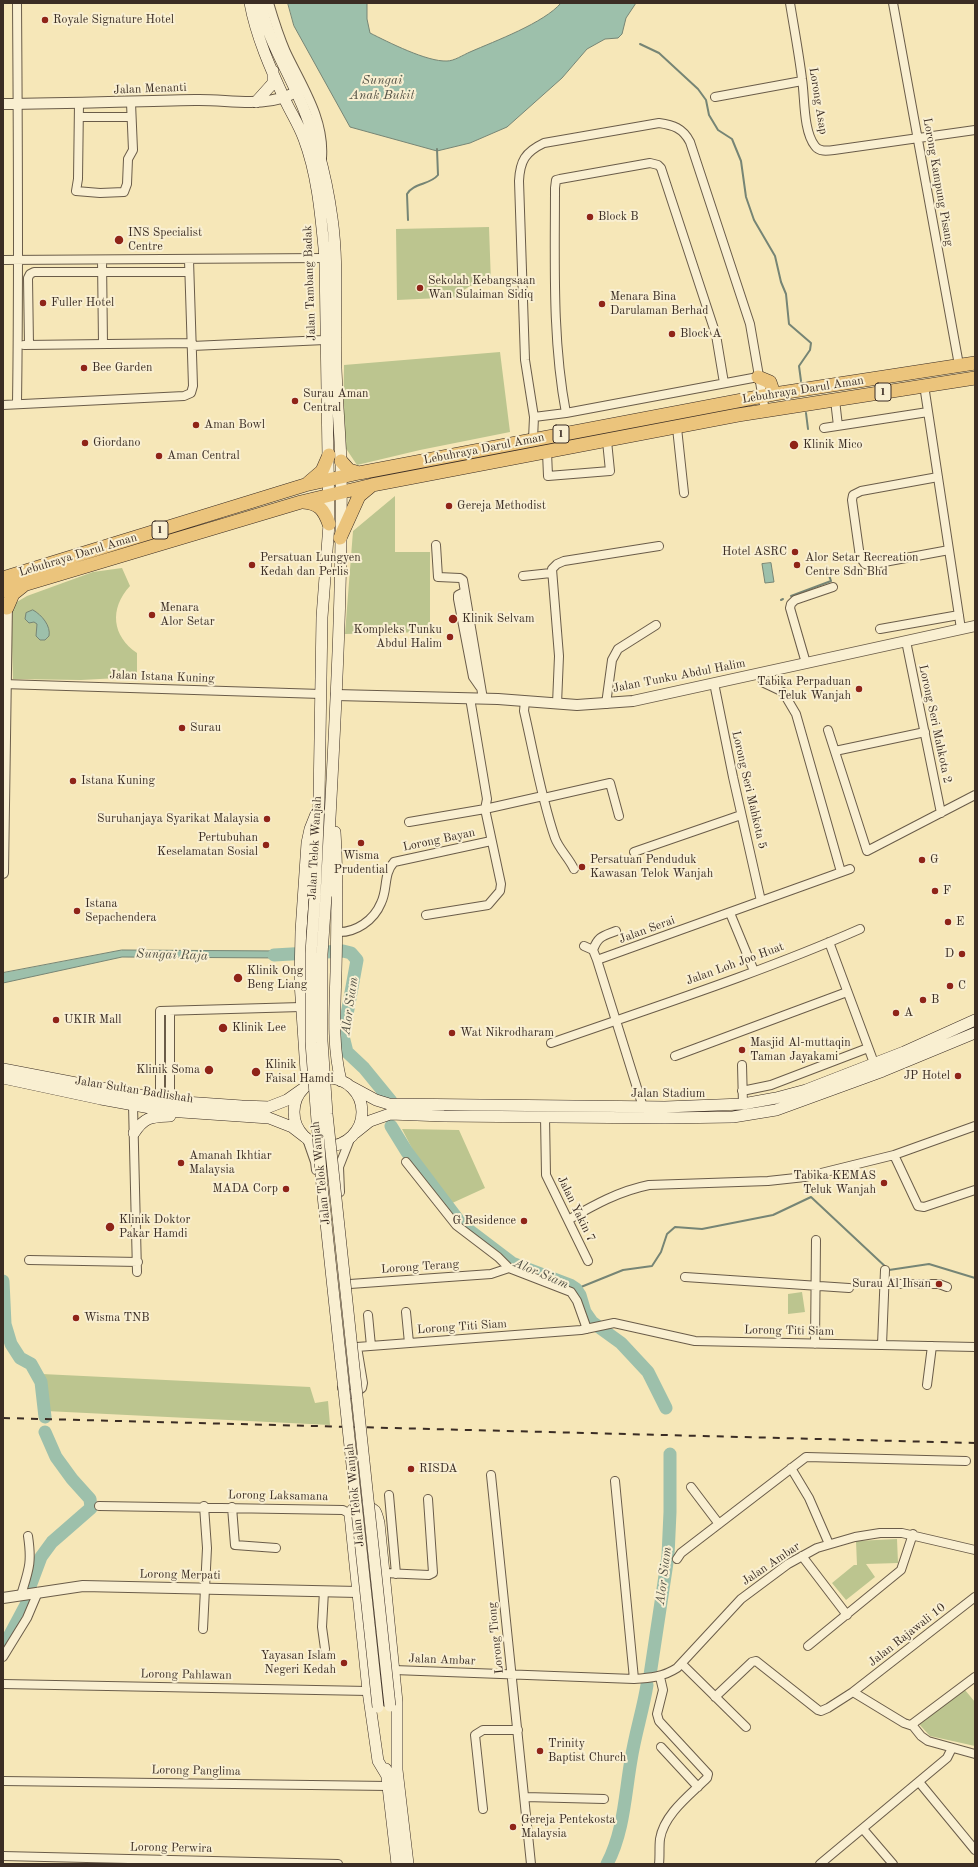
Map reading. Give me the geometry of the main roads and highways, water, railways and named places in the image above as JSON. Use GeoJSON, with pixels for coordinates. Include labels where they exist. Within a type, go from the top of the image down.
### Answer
{"type":"FeatureCollection","features":[{"type":"Feature","properties":{"kind":"main road","name":"Jalan Tambang Badak"},"geometry":{"type":"LineString","coordinates":[[250,3],[262,48],[284,98],[304,138],[311,160],[322,220],[325,258],[325,340],[335,458]]}},
{"type":"Feature","properties":{"kind":"main road","name":"Jalan Tambang Badak"},"geometry":{"type":"LineString","coordinates":[[261,3],[273,44],[314,134],[322,161],[332,219],[335,258],[335,478]]}},
{"type":"Feature","properties":{"kind":"main road"},"geometry":{"type":"LineString","coordinates":[[256,102],[272,83],[273,71]]}},
{"type":"Feature","properties":{"kind":"main road","name":"Lebuhraya Darul Aman"},"geometry":{"type":"LineString","coordinates":[[4,585],[305,485],[335,478],[768,395],[975,363]]}},
{"type":"Feature","properties":{"kind":"main road"},"geometry":{"type":"LineString","coordinates":[[758,377],[770,382],[768,395]]}},
{"type":"Feature","properties":{"kind":"main road","name":"Lebuhraya Darul Aman"},"geometry":{"type":"LineString","coordinates":[[4,585],[26,584],[301,502],[372,484],[765,411],[975,378]]}},
{"type":"Feature","properties":{"kind":"main road"},"geometry":{"type":"LineString","coordinates":[[305,485],[317,476],[326,464],[335,458],[349,470],[359,473]]}},
{"type":"Feature","properties":{"kind":"main road","name":"Jalan Telok Wanjah"},"geometry":{"type":"LineString","coordinates":[[335,478],[335,494],[340,538],[336,695],[332,783],[320,895],[311,954],[311,1042],[322,1186],[378,1707],[408,1864]]}},
{"type":"Feature","properties":{"kind":"main road"},"geometry":{"type":"LineString","coordinates":[[340,538],[359,496],[372,484]]}},
{"type":"Feature","properties":{"kind":"main road","name":"Jalan Telok Wanjah"},"geometry":{"type":"LineString","coordinates":[[335,494],[329,524],[322,617],[319,809],[322,1034],[327,1114],[390,1706],[391,1779],[397,1864]]}},
{"type":"Feature","properties":{"kind":"main road"},"geometry":{"type":"LineString","coordinates":[[301,502],[312,503],[318,506],[325,512],[329,524]]}},
{"type":"Feature","properties":{"kind":"main road"},"geometry":{"type":"LineString","coordinates":[[7,608],[13,594],[26,584]]}},
{"type":"Feature","properties":{"kind":"main road"},"geometry":{"type":"LineString","coordinates":[[332,783],[338,885],[334,1028],[336,1061],[345,1084]]}},
{"type":"Feature","properties":{"kind":"main road"},"geometry":{"type":"LineString","coordinates":[[305,1087],[300,982],[301,931],[307,843],[310,829],[319,809]]}},
{"type":"Feature","properties":{"kind":"main road","name":"Jalan Stadium"},"geometry":{"type":"LineString","coordinates":[[345,1084],[376,1100],[389,1104],[643,1107],[699,1107],[743,1104],[776,1098],[806,1090],[975,1020]]}},
{"type":"Feature","properties":{"kind":"main road","name":"Jalan Stadium"},"geometry":{"type":"LineString","coordinates":[[352,1136],[370,1121],[390,1114],[444,1116],[665,1118],[733,1117],[776,1110],[883,1071],[975,1033]]}},
{"type":"Feature","properties":{"kind":"main road","name":"Jalan Sultan Badlishah"},"geometry":{"type":"LineString","coordinates":[[3,1069],[165,1100],[269,1107],[287,1100],[305,1087]]}},
{"type":"Feature","properties":{"kind":"main road","name":"Jalan Sultan Badlishah"},"geometry":{"type":"LineString","coordinates":[[3,1078],[167,1111],[269,1118],[292,1127],[306,1138]]}},
{"type":"Feature","properties":{"kind":"main road"},"geometry":{"type":"LineString","coordinates":[[329,1078],[345,1084],[357,1094],[361,1104],[361,1119],[352,1136],[340,1144],[328,1146],[317,1144],[306,1138],[300,1131],[294,1117],[296,1102],[305,1087],[317,1080],[329,1078]]}},
{"type":"Feature","properties":{"kind":"main road"},"geometry":{"type":"LineString","coordinates":[[134,1133],[140,1123],[150,1118],[197,1113]]}},
{"type":"Feature","properties":{"kind":"main road"},"geometry":{"type":"LineString","coordinates":[[361,1506],[367,1506],[374,1510],[379,1523],[396,1702],[391,1779],[378,1761],[368,1691],[350,1514],[354,1508],[361,1506]]}},
{"type":"Feature","properties":{"kind":"water","name":"Sungai Anak Bukit"},"geometry":{"type":"Polygon","coordinates":[[[288,3],[367,3],[367,19],[370,33],[419,55],[450,61],[505,37],[543,18],[561,3],[636,3],[626,18],[622,34],[618,38],[605,39],[587,49],[562,78],[507,127],[470,143],[437,151],[350,127],[294,26],[288,3]]]}},
{"type":"Feature","properties":{"kind":"water"},"geometry":{"type":"Polygon","coordinates":[[[771,563],[774,582],[765,583],[762,564],[771,563]]]}},
{"type":"Feature","properties":{"kind":"water"},"geometry":{"type":"Polygon","coordinates":[[[33,610],[43,618],[49,628],[49,636],[45,640],[40,640],[36,636],[37,624],[34,622],[29,623],[25,619],[26,613],[33,610]]]}},
{"type":"Feature","properties":{"kind":"water","name":"Sungai Raja"},"geometry":{"type":"Polygon","coordinates":[[[122,950],[284,951],[291,955],[284,958],[122,957],[3,983],[3,973],[122,950]]]}},
{"type":"Feature","properties":{"kind":"waterway"},"geometry":{"type":"LineString","coordinates":[[640,44],[659,53],[698,89],[706,100],[709,115],[718,130],[732,139],[741,161],[746,197],[754,220],[775,256],[781,282],[786,294],[789,324],[811,343],[810,350],[799,366],[801,381]]}},
{"type":"Feature","properties":{"kind":"waterway"},"geometry":{"type":"LineString","coordinates":[[408,220],[407,194],[413,188],[431,181],[438,175],[437,149]]}},
{"type":"Feature","properties":{"kind":"waterway"},"geometry":{"type":"LineString","coordinates":[[806,413],[808,429]]}},
{"type":"Feature","properties":{"kind":"waterway"},"geometry":{"type":"LineString","coordinates":[[791,596],[831,581],[829,575]]}},
{"type":"Feature","properties":{"kind":"waterway","name":"Alor Siam"},"geometry":{"type":"LineString","coordinates":[[274,955],[343,951],[351,953],[357,960],[343,1036],[347,1052],[364,1068],[391,1101]]}},
{"type":"Feature","properties":{"kind":"waterway","name":"Alor Siam"},"geometry":{"type":"LineString","coordinates":[[391,1126],[407,1152],[462,1225],[512,1263],[570,1285],[576,1289],[580,1295],[585,1312],[592,1322],[621,1343],[648,1372],[666,1408]]}},
{"type":"Feature","properties":{"kind":"waterway"},"geometry":{"type":"LineString","coordinates":[[576,1289],[623,1270],[652,1266],[661,1252],[667,1234],[675,1227],[702,1229],[773,1215],[811,1197],[889,1270],[929,1264],[975,1278]]}},
{"type":"Feature","properties":{"kind":"waterway"},"geometry":{"type":"LineString","coordinates":[[3,1281],[5,1324],[11,1344],[20,1358],[31,1364],[41,1382],[45,1417]]}},
{"type":"Feature","properties":{"kind":"waterway"},"geometry":{"type":"LineString","coordinates":[[29,1589],[41,1557],[52,1542],[91,1508],[90,1499],[72,1479],[56,1457],[45,1432]]}},
{"type":"Feature","properties":{"kind":"waterway","name":"Alor Siam"},"geometry":{"type":"LineString","coordinates":[[650,1675],[668,1556],[670,1454]]}},
{"type":"Feature","properties":{"kind":"waterway"},"geometry":{"type":"LineString","coordinates":[[3,1648],[28,1601]]}},
{"type":"Feature","properties":{"kind":"waterway","name":"Alor Siam"},"geometry":{"type":"LineString","coordinates":[[607,1864],[613,1852],[623,1813],[633,1750],[647,1685]]}},
{"type":"Feature","properties":{"kind":"railway"},"geometry":{"type":"LineString","coordinates":[[3,1418],[975,1443]]}},
{"type":"Feature","properties":{"kind":"place","name":"Royale Signature Hotel"},"geometry":{"type":"Point","coordinates":[45,20]}},
{"type":"Feature","properties":{"kind":"place","name":"Block B"},"geometry":{"type":"Point","coordinates":[590,217]}},
{"type":"Feature","properties":{"kind":"place","name":"INS Specialist Centre"},"geometry":{"type":"Point","coordinates":[119,240]}},
{"type":"Feature","properties":{"kind":"place","name":"Sekolah Kebangsaan Wan Sulaiman Sidiq"},"geometry":{"type":"Point","coordinates":[420,288]}},
{"type":"Feature","properties":{"kind":"place","name":"Fuller Hotel"},"geometry":{"type":"Point","coordinates":[43,303]}},
{"type":"Feature","properties":{"kind":"place","name":"Menara Bina Darulaman Berhad"},"geometry":{"type":"Point","coordinates":[602,304]}},
{"type":"Feature","properties":{"kind":"place","name":"Block A"},"geometry":{"type":"Point","coordinates":[672,334]}},
{"type":"Feature","properties":{"kind":"place","name":"Bee Garden"},"geometry":{"type":"Point","coordinates":[84,368]}},
{"type":"Feature","properties":{"kind":"place","name":"Surau Aman Central"},"geometry":{"type":"Point","coordinates":[295,401]}},
{"type":"Feature","properties":{"kind":"place","name":"Aman Bowl"},"geometry":{"type":"Point","coordinates":[196,425]}},
{"type":"Feature","properties":{"kind":"place","name":"Giordano"},"geometry":{"type":"Point","coordinates":[85,443]}},
{"type":"Feature","properties":{"kind":"place","name":"Klinik Mico"},"geometry":{"type":"Point","coordinates":[794,445]}},
{"type":"Feature","properties":{"kind":"place","name":"Aman Central"},"geometry":{"type":"Point","coordinates":[159,456]}},
{"type":"Feature","properties":{"kind":"place","name":"Gereja Methodist"},"geometry":{"type":"Point","coordinates":[449,506]}},
{"type":"Feature","properties":{"kind":"place","name":"Hotel ASRC"},"geometry":{"type":"Point","coordinates":[795,552]}},
{"type":"Feature","properties":{"kind":"place","name":"Persatuan Lungyen Kedah dan Perlis"},"geometry":{"type":"Point","coordinates":[252,565]}},
{"type":"Feature","properties":{"kind":"place","name":"Alor Setar Recreation Centre Sdn Bhd"},"geometry":{"type":"Point","coordinates":[797,565]}},
{"type":"Feature","properties":{"kind":"place","name":"Menara Alor Setar"},"geometry":{"type":"Point","coordinates":[152,615]}},
{"type":"Feature","properties":{"kind":"place","name":"Klinik Selvam"},"geometry":{"type":"Point","coordinates":[453,619]}},
{"type":"Feature","properties":{"kind":"place","name":"Kompleks Tunku Abdul Halim"},"geometry":{"type":"Point","coordinates":[450,637]}},
{"type":"Feature","properties":{"kind":"place","name":"Tabika Perpaduan Teluk Wanjah"},"geometry":{"type":"Point","coordinates":[859,689]}},
{"type":"Feature","properties":{"kind":"place","name":"Surau"},"geometry":{"type":"Point","coordinates":[182,728]}},
{"type":"Feature","properties":{"kind":"place","name":"Istana Kuning"},"geometry":{"type":"Point","coordinates":[73,781]}},
{"type":"Feature","properties":{"kind":"place","name":"Suruhanjaya Syarikat Malaysia"},"geometry":{"type":"Point","coordinates":[267,819]}},
{"type":"Feature","properties":{"kind":"place","name":"Wisma Prudential"},"geometry":{"type":"Point","coordinates":[361,843]}},
{"type":"Feature","properties":{"kind":"place","name":"Pertubuhan Keselamatan Sosial"},"geometry":{"type":"Point","coordinates":[266,845]}},
{"type":"Feature","properties":{"kind":"place","name":"G"},"geometry":{"type":"Point","coordinates":[922,860]}},
{"type":"Feature","properties":{"kind":"place","name":"Persatuan Penduduk Kawasan Telok Wanjah"},"geometry":{"type":"Point","coordinates":[582,867]}},
{"type":"Feature","properties":{"kind":"place","name":"F"},"geometry":{"type":"Point","coordinates":[935,891]}},
{"type":"Feature","properties":{"kind":"place","name":"Istana Sepachendera"},"geometry":{"type":"Point","coordinates":[77,911]}},
{"type":"Feature","properties":{"kind":"place","name":"E"},"geometry":{"type":"Point","coordinates":[948,922]}},
{"type":"Feature","properties":{"kind":"place","name":"D"},"geometry":{"type":"Point","coordinates":[962,954]}},
{"type":"Feature","properties":{"kind":"place","name":"Klinik Ong Beng Liang"},"geometry":{"type":"Point","coordinates":[238,978]}},
{"type":"Feature","properties":{"kind":"place","name":"C"},"geometry":{"type":"Point","coordinates":[950,986]}},
{"type":"Feature","properties":{"kind":"place","name":"B"},"geometry":{"type":"Point","coordinates":[923,1000]}},
{"type":"Feature","properties":{"kind":"place","name":"A"},"geometry":{"type":"Point","coordinates":[896,1013]}},
{"type":"Feature","properties":{"kind":"place","name":"UKIR Mall"},"geometry":{"type":"Point","coordinates":[56,1020]}},
{"type":"Feature","properties":{"kind":"place","name":"Klinik Lee"},"geometry":{"type":"Point","coordinates":[223,1028]}},
{"type":"Feature","properties":{"kind":"place","name":"Wat Nikrodharam"},"geometry":{"type":"Point","coordinates":[452,1033]}},
{"type":"Feature","properties":{"kind":"place","name":"Masjid Al-muttaqin Taman Jayakami"},"geometry":{"type":"Point","coordinates":[742,1050]}},
{"type":"Feature","properties":{"kind":"place","name":"Klinik Soma"},"geometry":{"type":"Point","coordinates":[209,1070]}},
{"type":"Feature","properties":{"kind":"place","name":"Klinik Faisal Hamdi"},"geometry":{"type":"Point","coordinates":[256,1072]}},
{"type":"Feature","properties":{"kind":"place","name":"JP Hotel"},"geometry":{"type":"Point","coordinates":[958,1076]}},
{"type":"Feature","properties":{"kind":"place","name":"Amanah Ikhtiar Malaysia"},"geometry":{"type":"Point","coordinates":[181,1163]}},
{"type":"Feature","properties":{"kind":"place","name":"Tabika KEMAS Teluk Wanjah"},"geometry":{"type":"Point","coordinates":[884,1183]}},
{"type":"Feature","properties":{"kind":"place","name":"MADA Corp"},"geometry":{"type":"Point","coordinates":[286,1189]}},
{"type":"Feature","properties":{"kind":"place","name":"G Residence"},"geometry":{"type":"Point","coordinates":[524,1221]}},
{"type":"Feature","properties":{"kind":"place","name":"Klinik Doktor Pakar Hamdi"},"geometry":{"type":"Point","coordinates":[110,1227]}},
{"type":"Feature","properties":{"kind":"place","name":"Surau Al Ihsan"},"geometry":{"type":"Point","coordinates":[939,1284]}},
{"type":"Feature","properties":{"kind":"place","name":"Wisma TNB"},"geometry":{"type":"Point","coordinates":[76,1318]}},
{"type":"Feature","properties":{"kind":"place","name":"RISDA"},"geometry":{"type":"Point","coordinates":[411,1469]}},
{"type":"Feature","properties":{"kind":"place","name":"Yayasan Islam Negeri Kedah"},"geometry":{"type":"Point","coordinates":[344,1663]}},
{"type":"Feature","properties":{"kind":"place","name":"Trinity Baptist Church"},"geometry":{"type":"Point","coordinates":[540,1751]}},
{"type":"Feature","properties":{"kind":"place","name":"Gereja Pentekosta Malaysia"},"geometry":{"type":"Point","coordinates":[513,1827]}}]}
